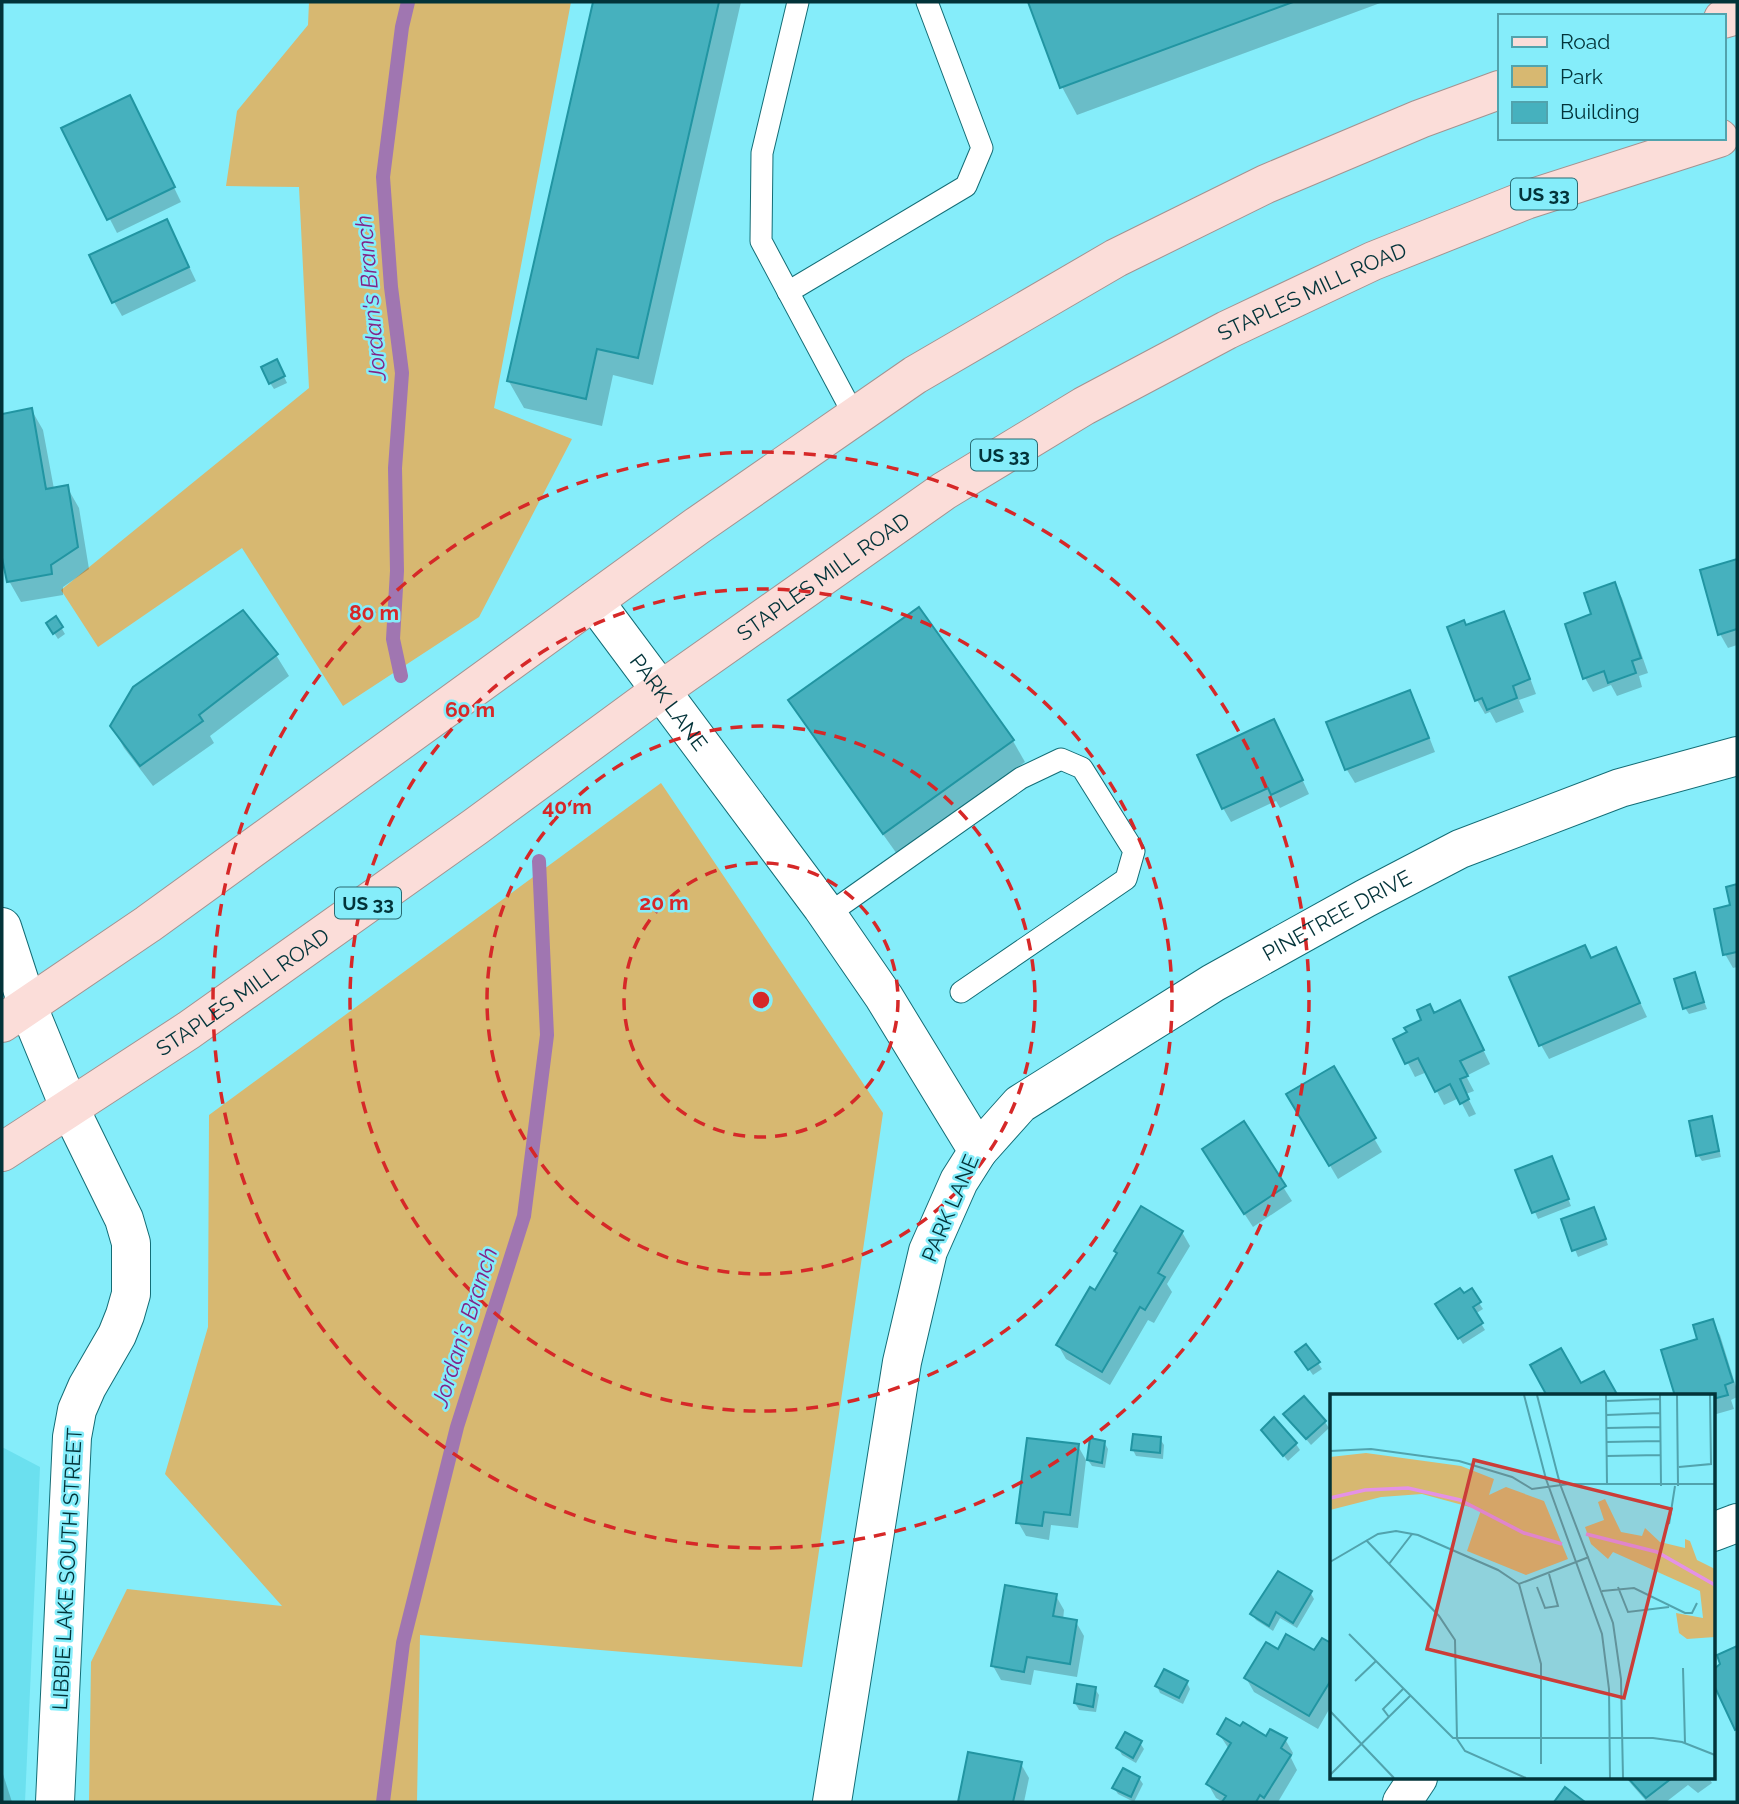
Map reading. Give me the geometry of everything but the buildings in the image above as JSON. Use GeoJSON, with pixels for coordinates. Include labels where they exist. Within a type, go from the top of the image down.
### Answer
{"type":"FeatureCollection","features":[{"type":"Feature","properties":{"kind":"main road"},"geometry":{"type":"LineString","coordinates":[[15,1015],[307,811],[594,601],[915,375],[1116,258],[1279,179],[1420,119],[1498,90]]}},
{"type":"Feature","properties":{"kind":"main road","name":"STAPLES MILL ROAD"},"geometry":{"type":"LineString","coordinates":[[2,1152],[189,1030],[475,827],[660,691],[944,491],[1084,406],[1227,330],[1373,261],[1525,200],[1715,140]]}},
{"type":"Feature","properties":{"kind":"street","name":"PARK LANE"},"geometry":{"type":"LineString","coordinates":[[594,601],[827,915],[884,998],[978,1151],[959,1181],[928,1251],[902,1362],[832,1802]]}},
{"type":"Feature","properties":{"kind":"street","name":"PINETREE DRIVE"},"geometry":{"type":"LineString","coordinates":[[978,1151],[1020,1104],[1213,984],[1460,849],[1620,788],[1737,756]]}},
{"type":"Feature","properties":{"kind":"street","name":"LIBBIE LAKE SOUTH STREET"},"geometry":{"type":"LineString","coordinates":[[2,927],[15,1015],[70,1109],[124,1219],[131,1243],[131,1294],[125,1315],[77,1410],[72,1437],[55,1802]]}},
{"type":"Feature","properties":{"kind":"street"},"geometry":{"type":"LineString","coordinates":[[1714,1532],[1737,1523]]}},
{"type":"Feature","properties":{"kind":"street"},"geometry":{"type":"LineString","coordinates":[[1402,1802],[1417,1780]]}},
{"type":"Feature","properties":{"kind":"lane"},"geometry":{"type":"LineString","coordinates":[[798,2],[762,153],[761,241],[855,417]]}},
{"type":"Feature","properties":{"kind":"lane"},"geometry":{"type":"LineString","coordinates":[[788,292],[966,186],[982,148],[926,2]]}},
{"type":"Feature","properties":{"kind":"lane"},"geometry":{"type":"LineString","coordinates":[[827,915],[1021,778],[1061,759],[1082,768],[1133,851],[1126,878],[961,992]]}},
{"type":"Feature","properties":{"kind":"shaded area"},"geometry":{"type":"Polygon","coordinates":[[[2,1447],[40,1467],[25,1802],[2,1802],[2,1447]]]}},
{"type":"Feature","properties":{"kind":"green space"},"geometry":{"type":"Polygon","coordinates":[[[309,2],[571,2],[494,408],[572,439],[479,617],[343,706],[242,548],[98,647],[61,590],[309,388],[299,187],[226,186],[237,111],[308,25],[309,2]]]}},
{"type":"Feature","properties":{"kind":"green space"},"geometry":{"type":"Polygon","coordinates":[[[661,783],[883,1113],[802,1667],[420,1635],[417,1802],[89,1802],[91,1662],[127,1589],[282,1606],[165,1474],[208,1327],[209,1115],[661,783]]]}},
{"type":"Feature","properties":{"kind":"waterway","name":"Jordan's Branch"},"geometry":{"type":"LineString","coordinates":[[401,676],[393,639],[397,571],[395,468],[402,373],[391,287],[383,177],[402,27],[408,2]]}},
{"type":"Feature","properties":{"kind":"waterway","name":"Jordan's Branch"},"geometry":{"type":"LineString","coordinates":[[383,1802],[403,1643],[457,1427],[524,1216],[547,1035],[539,861]]}}]}
